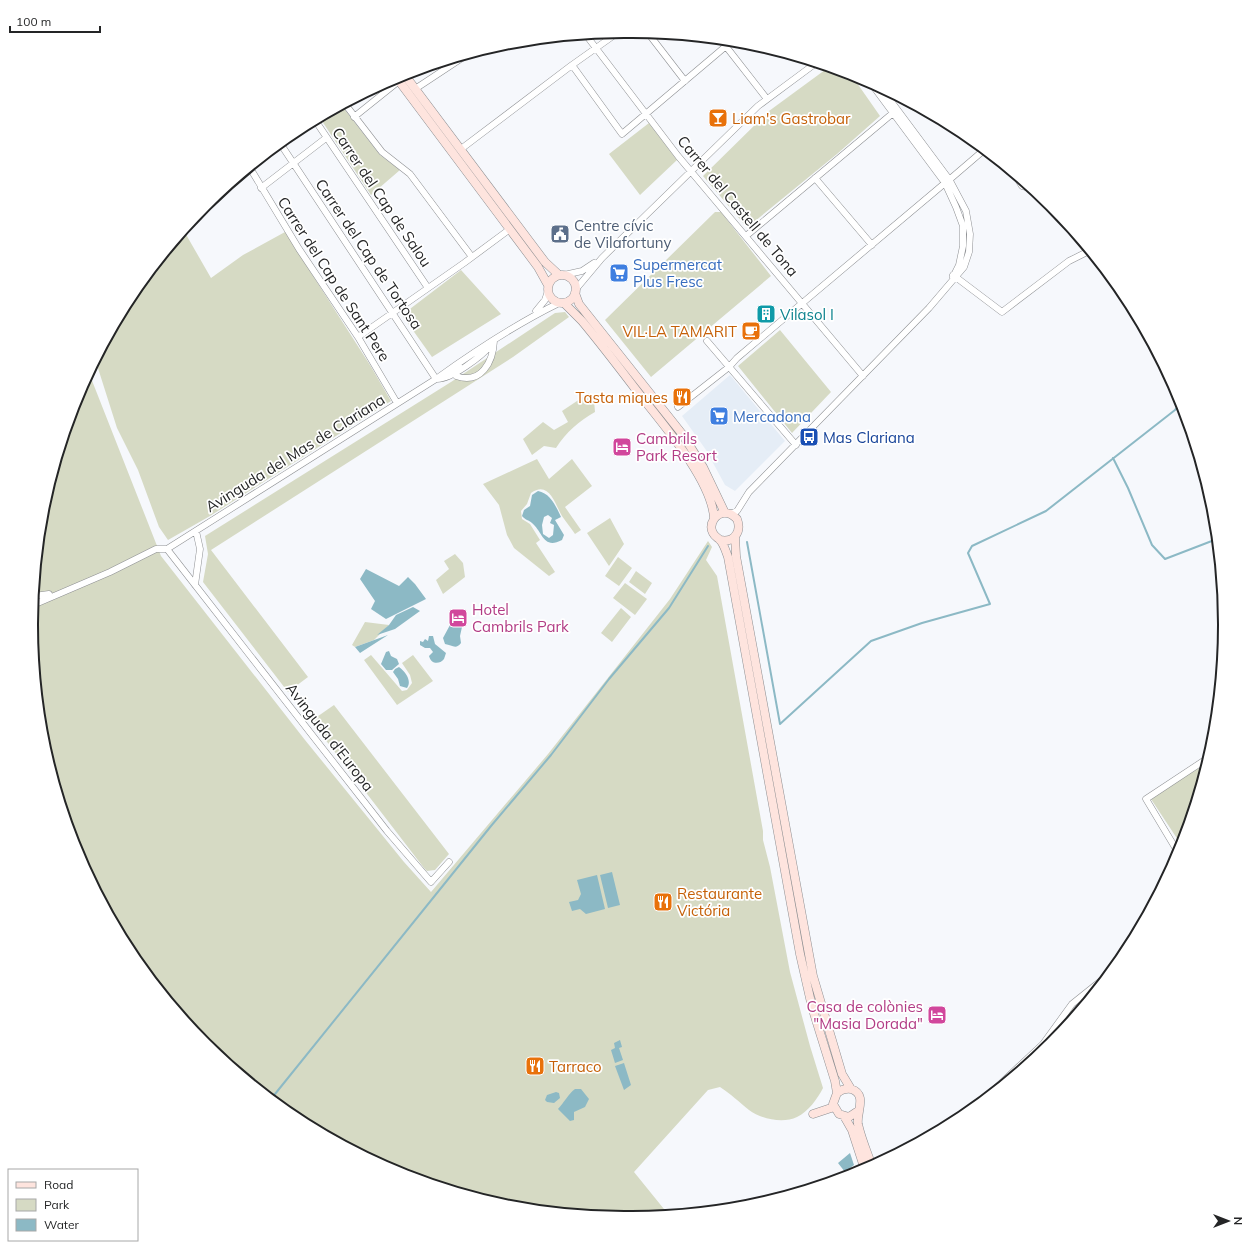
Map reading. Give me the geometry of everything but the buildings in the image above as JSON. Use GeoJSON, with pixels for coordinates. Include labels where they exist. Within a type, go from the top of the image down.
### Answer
{"type":"FeatureCollection","features":[{"type":"Feature","properties":{"kind":"street"},"geometry":{"type":"LineString","coordinates":[[460,149],[572,65],[611,38]]}},
{"type":"Feature","properties":{"kind":"street","name":"Carrer del Castell de Tona"},"geometry":{"type":"LineString","coordinates":[[589,39],[691,171],[863,376]]}},
{"type":"Feature","properties":{"kind":"street"},"geometry":{"type":"LineString","coordinates":[[652,39],[685,81]]}},
{"type":"Feature","properties":{"kind":"street"},"geometry":{"type":"LineString","coordinates":[[572,65],[622,134],[726,46],[767,99]]}},
{"type":"Feature","properties":{"kind":"street"},"geometry":{"type":"LineString","coordinates":[[415,89],[453,64]]}},
{"type":"Feature","properties":{"kind":"street"},"geometry":{"type":"LineString","coordinates":[[562,303],[571,300],[576,291],[602,258],[691,171],[767,99],[811,66]]}},
{"type":"Feature","properties":{"kind":"street"},"geometry":{"type":"LineString","coordinates":[[404,81],[415,89],[545,262],[561,275],[573,280],[580,304],[683,435],[703,467],[727,513],[735,517],[739,525]]}},
{"type":"Feature","properties":{"kind":"street"},"geometry":{"type":"LineString","coordinates":[[403,82],[544,275],[551,299],[562,303],[582,321],[676,440],[696,470],[713,508],[714,519]]}},
{"type":"Feature","properties":{"kind":"street"},"geometry":{"type":"LineString","coordinates":[[354,116],[387,88]]}},
{"type":"Feature","properties":{"kind":"street"},"geometry":{"type":"LineString","coordinates":[[878,92],[947,182]]}},
{"type":"Feature","properties":{"kind":"street"},"geometry":{"type":"LineString","coordinates":[[742,504],[739,525],[735,536],[736,556],[808,950],[830,1039],[842,1074],[851,1089],[860,1097],[861,1106],[852,1116],[844,1116],[836,1112],[834,1107],[836,1093],[835,1081],[812,1007],[800,954],[728,557],[720,540],[712,531],[711,525],[719,514],[734,513],[750,492],[948,287],[955,276],[964,267],[969,252],[970,234],[966,211],[887,96]]}},
{"type":"Feature","properties":{"kind":"street"},"geometry":{"type":"LineString","coordinates":[[348,108],[382,152],[410,174],[472,257]]}},
{"type":"Feature","properties":{"kind":"street"},"geometry":{"type":"LineString","coordinates":[[746,236],[893,113]]}},
{"type":"Feature","properties":{"kind":"street","name":"Carrer del Cap de Salou"},"geometry":{"type":"LineString","coordinates":[[318,125],[428,288]]}},
{"type":"Feature","properties":{"kind":"street"},"geometry":{"type":"LineString","coordinates":[[261,188],[326,138]]}},
{"type":"Feature","properties":{"kind":"street","name":"Carrer del Cap de Tortosa"},"geometry":{"type":"LineString","coordinates":[[283,148],[436,379]]}},
{"type":"Feature","properties":{"kind":"street"},"geometry":{"type":"LineString","coordinates":[[678,407],[729,367],[737,358],[980,153]]}},
{"type":"Feature","properties":{"kind":"street","name":"Carrer del Cap de Sant Pere"},"geometry":{"type":"LineString","coordinates":[[252,172],[299,249],[358,337],[397,404]]}},
{"type":"Feature","properties":{"kind":"street"},"geometry":{"type":"LineString","coordinates":[[815,178],[872,245]]}},
{"type":"Feature","properties":{"kind":"street"},"geometry":{"type":"LineString","coordinates":[[358,337],[510,229]]}},
{"type":"Feature","properties":{"kind":"street"},"geometry":{"type":"LineString","coordinates":[[955,276],[1002,312],[1069,261],[1085,253]]}},
{"type":"Feature","properties":{"kind":"street"},"geometry":{"type":"LineString","coordinates":[[548,288],[551,280],[561,275],[582,271],[602,258]]}},
{"type":"Feature","properties":{"kind":"street","name":"Avinguda del Mas de Clariana"},"geometry":{"type":"LineString","coordinates":[[531,317],[541,306],[548,288]]}},
{"type":"Feature","properties":{"kind":"street","name":"Avinguda del Mas de Clariana"},"geometry":{"type":"LineString","coordinates":[[59,593],[110,572],[156,549],[167,549],[397,404],[476,351],[531,317],[562,303]]}},
{"type":"Feature","properties":{"kind":"street","name":"Avinguda del Mas de Clariana"},"geometry":{"type":"LineString","coordinates":[[455,373],[456,376],[461,378],[470,377],[484,369],[493,356],[494,341]]}},
{"type":"Feature","properties":{"kind":"street","name":"Avinguda del Mas de Clariana"},"geometry":{"type":"LineString","coordinates":[[436,379],[444,379],[455,373],[487,350],[494,341]]}},
{"type":"Feature","properties":{"kind":"street"},"geometry":{"type":"LineString","coordinates":[[707,341],[796,445]]}},
{"type":"Feature","properties":{"kind":"street","name":"Avinguda del Mas de Clariana"},"geometry":{"type":"LineString","coordinates":[[455,373],[454,370],[471,359],[476,351]]}},
{"type":"Feature","properties":{"kind":"street"},"geometry":{"type":"LineString","coordinates":[[195,585],[200,549],[196,531]]}},
{"type":"Feature","properties":{"kind":"street"},"geometry":{"type":"LineString","coordinates":[[720,540],[730,540],[735,536]]}},
{"type":"Feature","properties":{"kind":"street","name":"Avinguda d'Europa"},"geometry":{"type":"LineString","coordinates":[[167,549],[387,832],[431,882],[449,862]]}},
{"type":"Feature","properties":{"kind":"street"},"geometry":{"type":"LineString","coordinates":[[183,568],[194,572],[198,569]]}},
{"type":"Feature","properties":{"kind":"street"},"geometry":{"type":"LineString","coordinates":[[39,595],[59,593]]}},
{"type":"Feature","properties":{"kind":"street"},"geometry":{"type":"LineString","coordinates":[[39,602],[59,593]]}},
{"type":"Feature","properties":{"kind":"street"},"geometry":{"type":"LineString","coordinates":[[1174,846],[1146,799],[1201,762]]}},
{"type":"Feature","properties":{"kind":"street"},"geometry":{"type":"LineString","coordinates":[[1049,1036],[1072,1004],[1091,988]]}},
{"type":"Feature","properties":{"kind":"street"},"geometry":{"type":"LineString","coordinates":[[836,1093],[844,1089],[851,1089]]}},
{"type":"Feature","properties":{"kind":"street"},"geometry":{"type":"LineString","coordinates":[[813,1114],[834,1107]]}},
{"type":"Feature","properties":{"kind":"street"},"geometry":{"type":"LineString","coordinates":[[858,1111],[859,1128],[870,1160]]}},
{"type":"Feature","properties":{"kind":"street"},"geometry":{"type":"LineString","coordinates":[[844,1116],[852,1130],[863,1163]]}},
{"type":"Feature","properties":{"kind":"shaded area","name":"Mercadona"},"geometry":{"type":"Polygon","coordinates":[[[730,375],[785,441],[735,491],[725,485],[706,450],[682,416],[730,375]]]}},
{"type":"Feature","properties":{"kind":"green space"},"geometry":{"type":"Polygon","coordinates":[[[824,71],[857,84],[880,116],[837,154],[749,226],[744,224],[703,176],[769,111],[824,71]]]}},
{"type":"Feature","properties":{"kind":"green space"},"geometry":{"type":"Polygon","coordinates":[[[345,109],[380,155],[400,170],[371,195],[323,122],[345,109]]]}},
{"type":"Feature","properties":{"kind":"green space"},"geometry":{"type":"Polygon","coordinates":[[[649,123],[677,160],[640,195],[609,154],[649,123]]]}},
{"type":"Feature","properties":{"kind":"green space"},"geometry":{"type":"Polygon","coordinates":[[[715,212],[721,212],[771,276],[651,377],[605,320],[715,212]]]}},
{"type":"Feature","properties":{"kind":"green space"},"geometry":{"type":"Polygon","coordinates":[[[285,232],[370,365],[391,401],[210,516],[168,540],[159,527],[138,470],[117,428],[97,366],[137,299],[159,267],[186,235],[211,278],[243,255],[285,232]]]}},
{"type":"Feature","properties":{"kind":"green space"},"geometry":{"type":"Polygon","coordinates":[[[461,270],[501,314],[432,357],[402,315],[461,270]]]}},
{"type":"Feature","properties":{"kind":"green space"},"geometry":{"type":"Polygon","coordinates":[[[565,312],[569,317],[513,357],[211,550],[308,677],[288,692],[203,582],[208,554],[205,536],[451,382],[555,313],[565,312]]]}},
{"type":"Feature","properties":{"kind":"green space"},"geometry":{"type":"Polygon","coordinates":[[[780,330],[831,392],[792,433],[738,366],[780,330]]]}},
{"type":"Feature","properties":{"kind":"green space"},"geometry":{"type":"Polygon","coordinates":[[[92,380],[161,556],[305,740],[404,862],[431,892],[548,754],[670,599],[708,541],[712,547],[706,560],[717,576],[763,831],[763,840],[770,867],[790,972],[823,1088],[809,1108],[801,1115],[785,1120],[772,1120],[754,1113],[720,1087],[708,1090],[634,1172],[665,1210],[586,1210],[510,1200],[436,1180],[365,1151],[299,1112],[267,1090],[238,1065],[210,1039],[184,1011],[159,982],[137,950],[98,884],[69,813],[49,739],[39,663],[39,586],[49,510],[69,436],[92,380]]]}},
{"type":"Feature","properties":{"kind":"green space"},"geometry":{"type":"Polygon","coordinates":[[[589,393],[594,400],[595,412],[573,427],[556,448],[544,446],[532,455],[523,439],[543,422],[554,430],[568,422],[562,411],[589,393]]]}},
{"type":"Feature","properties":{"kind":"green space"},"geometry":{"type":"Polygon","coordinates":[[[537,459],[549,479],[572,459],[592,486],[565,507],[581,530],[575,534],[547,491],[542,489],[531,493],[527,504],[521,511],[522,519],[530,524],[540,540],[536,543],[555,572],[549,576],[514,548],[507,535],[499,505],[483,484],[537,459]]]}},
{"type":"Feature","properties":{"kind":"green space"},"geometry":{"type":"Polygon","coordinates":[[[610,518],[624,544],[609,566],[587,533],[610,518]]]}},
{"type":"Feature","properties":{"kind":"green space"},"geometry":{"type":"Polygon","coordinates":[[[455,554],[463,563],[465,577],[443,594],[436,580],[449,569],[444,561],[455,554]]]}},
{"type":"Feature","properties":{"kind":"green space"},"geometry":{"type":"Polygon","coordinates":[[[618,557],[632,568],[619,586],[605,576],[618,557]]]}},
{"type":"Feature","properties":{"kind":"green space"},"geometry":{"type":"Polygon","coordinates":[[[636,571],[652,583],[645,594],[629,582],[636,571]]]}},
{"type":"Feature","properties":{"kind":"green space"},"geometry":{"type":"Polygon","coordinates":[[[625,583],[647,599],[635,615],[613,598],[625,583]]]}},
{"type":"Feature","properties":{"kind":"green space"},"geometry":{"type":"Polygon","coordinates":[[[621,608],[631,617],[612,642],[601,633],[621,608]]]}},
{"type":"Feature","properties":{"kind":"green space"},"geometry":{"type":"Polygon","coordinates":[[[365,622],[389,625],[374,640],[355,647],[352,645],[365,622]]]}},
{"type":"Feature","properties":{"kind":"green space"},"geometry":{"type":"Polygon","coordinates":[[[371,655],[402,691],[407,690],[412,683],[410,675],[402,663],[413,655],[433,681],[397,705],[364,660],[371,655]]]}},
{"type":"Feature","properties":{"kind":"green space"},"geometry":{"type":"Polygon","coordinates":[[[334,705],[449,854],[435,870],[427,871],[424,868],[311,721],[334,705]]]}},
{"type":"Feature","properties":{"kind":"green space"},"geometry":{"type":"Polygon","coordinates":[[[1199,768],[1200,769],[1187,813],[1177,839],[1149,796],[1199,768]]]}},
{"type":"Feature","properties":{"kind":"water"},"geometry":{"type":"Polygon","coordinates":[[[538,491],[542,492],[546,494],[555,504],[561,517],[555,520],[564,535],[562,540],[556,543],[547,541],[532,523],[522,516],[524,510],[530,506],[532,495],[538,491]],[[548,515],[544,517],[542,525],[543,534],[549,538],[553,535],[554,525],[550,523],[552,518],[548,515]]]}},
{"type":"Feature","properties":{"kind":"water"},"geometry":{"type":"Polygon","coordinates":[[[366,569],[399,586],[408,577],[426,599],[386,619],[371,609],[375,601],[360,579],[366,569]]]}},
{"type":"Feature","properties":{"kind":"water"},"geometry":{"type":"Polygon","coordinates":[[[413,607],[420,611],[395,629],[377,635],[389,625],[396,615],[413,607]]]}},
{"type":"Feature","properties":{"kind":"water"},"geometry":{"type":"Polygon","coordinates":[[[457,620],[461,621],[465,626],[462,627],[460,636],[461,643],[456,647],[445,644],[443,638],[450,625],[457,620]]]}},
{"type":"Feature","properties":{"kind":"water"},"geometry":{"type":"Polygon","coordinates":[[[388,635],[360,653],[355,647],[388,635]]]}},
{"type":"Feature","properties":{"kind":"water"},"geometry":{"type":"Polygon","coordinates":[[[429,636],[433,636],[435,644],[446,653],[444,659],[438,663],[431,661],[429,656],[433,652],[430,648],[425,648],[420,645],[420,641],[423,642],[425,639],[428,641],[429,636]]]}},
{"type":"Feature","properties":{"kind":"water"},"geometry":{"type":"Polygon","coordinates":[[[389,651],[391,656],[397,659],[399,664],[392,670],[386,670],[381,664],[386,652],[389,651]]]}},
{"type":"Feature","properties":{"kind":"water"},"geometry":{"type":"Polygon","coordinates":[[[399,667],[408,677],[409,682],[407,688],[400,686],[398,679],[393,672],[399,667]]]}},
{"type":"Feature","properties":{"kind":"water"},"geometry":{"type":"Polygon","coordinates":[[[612,872],[620,905],[608,908],[600,875],[612,872]]]}},
{"type":"Feature","properties":{"kind":"water"},"geometry":{"type":"Polygon","coordinates":[[[597,875],[605,909],[586,914],[580,909],[572,911],[569,902],[578,900],[581,894],[577,880],[597,875]]]}},
{"type":"Feature","properties":{"kind":"water"},"geometry":{"type":"Polygon","coordinates":[[[620,1040],[622,1047],[619,1048],[623,1060],[615,1063],[611,1050],[615,1048],[614,1043],[620,1040]]]}},
{"type":"Feature","properties":{"kind":"water"},"geometry":{"type":"Polygon","coordinates":[[[624,1063],[631,1085],[624,1090],[615,1066],[624,1063]]]}},
{"type":"Feature","properties":{"kind":"water"},"geometry":{"type":"Polygon","coordinates":[[[575,1089],[581,1089],[589,1099],[585,1107],[574,1112],[574,1120],[570,1121],[558,1109],[570,1093],[575,1089]]]}},
{"type":"Feature","properties":{"kind":"water"},"geometry":{"type":"Polygon","coordinates":[[[556,1092],[559,1093],[560,1098],[554,1103],[547,1102],[545,1100],[547,1095],[556,1092]]]}},
{"type":"Feature","properties":{"kind":"water"},"geometry":{"type":"Polygon","coordinates":[[[850,1153],[854,1165],[844,1171],[838,1163],[850,1153]]]}},
{"type":"Feature","properties":{"kind":"waterway"},"geometry":{"type":"LineString","coordinates":[[747,542],[780,724],[871,641],[922,623],[990,604],[968,553],[972,546],[1046,511],[1176,408]]}},
{"type":"Feature","properties":{"kind":"waterway"},"geometry":{"type":"LineString","coordinates":[[1113,458],[1128,488],[1152,545],[1165,559],[1212,541]]}},
{"type":"Feature","properties":{"kind":"waterway"},"geometry":{"type":"LineString","coordinates":[[274,1095],[491,826],[551,755],[609,679],[669,608],[708,546]]}},
{"type":"Feature","properties":{"kind":"place","name":"Liam's Gastrobar"},"geometry":{"type":"Point","coordinates":[718,118]}},
{"type":"Feature","properties":{"kind":"place","name":"Centre cívic de Vilafortuny"},"geometry":{"type":"Point","coordinates":[560,234]}},
{"type":"Feature","properties":{"kind":"place","name":"Supermercat Plus Fresc"},"geometry":{"type":"Point","coordinates":[619,273]}},
{"type":"Feature","properties":{"kind":"place","name":"Vilasol I"},"geometry":{"type":"Point","coordinates":[766,314]}},
{"type":"Feature","properties":{"kind":"place","name":"VIL·LA TAMARIT"},"geometry":{"type":"Point","coordinates":[751,331]}},
{"type":"Feature","properties":{"kind":"place","name":"Tasta miques"},"geometry":{"type":"Point","coordinates":[682,397]}},
{"type":"Feature","properties":{"kind":"place","name":"Mercadona"},"geometry":{"type":"Point","coordinates":[719,416]}},
{"type":"Feature","properties":{"kind":"place","name":"Mas Clariana"},"geometry":{"type":"Point","coordinates":[809,437]}},
{"type":"Feature","properties":{"kind":"place","name":"Cambrils Park Resort"},"geometry":{"type":"Point","coordinates":[622,447]}},
{"type":"Feature","properties":{"kind":"place","name":"Hotel Cambrils Park"},"geometry":{"type":"Point","coordinates":[458,618]}},
{"type":"Feature","properties":{"kind":"place","name":"Restaurante Victória"},"geometry":{"type":"Point","coordinates":[663,902]}},
{"type":"Feature","properties":{"kind":"place","name":"Casa de colònies \"Masia Dorada\""},"geometry":{"type":"Point","coordinates":[937,1015]}},
{"type":"Feature","properties":{"kind":"place","name":"Tarraco"},"geometry":{"type":"Point","coordinates":[535,1066]}}]}
